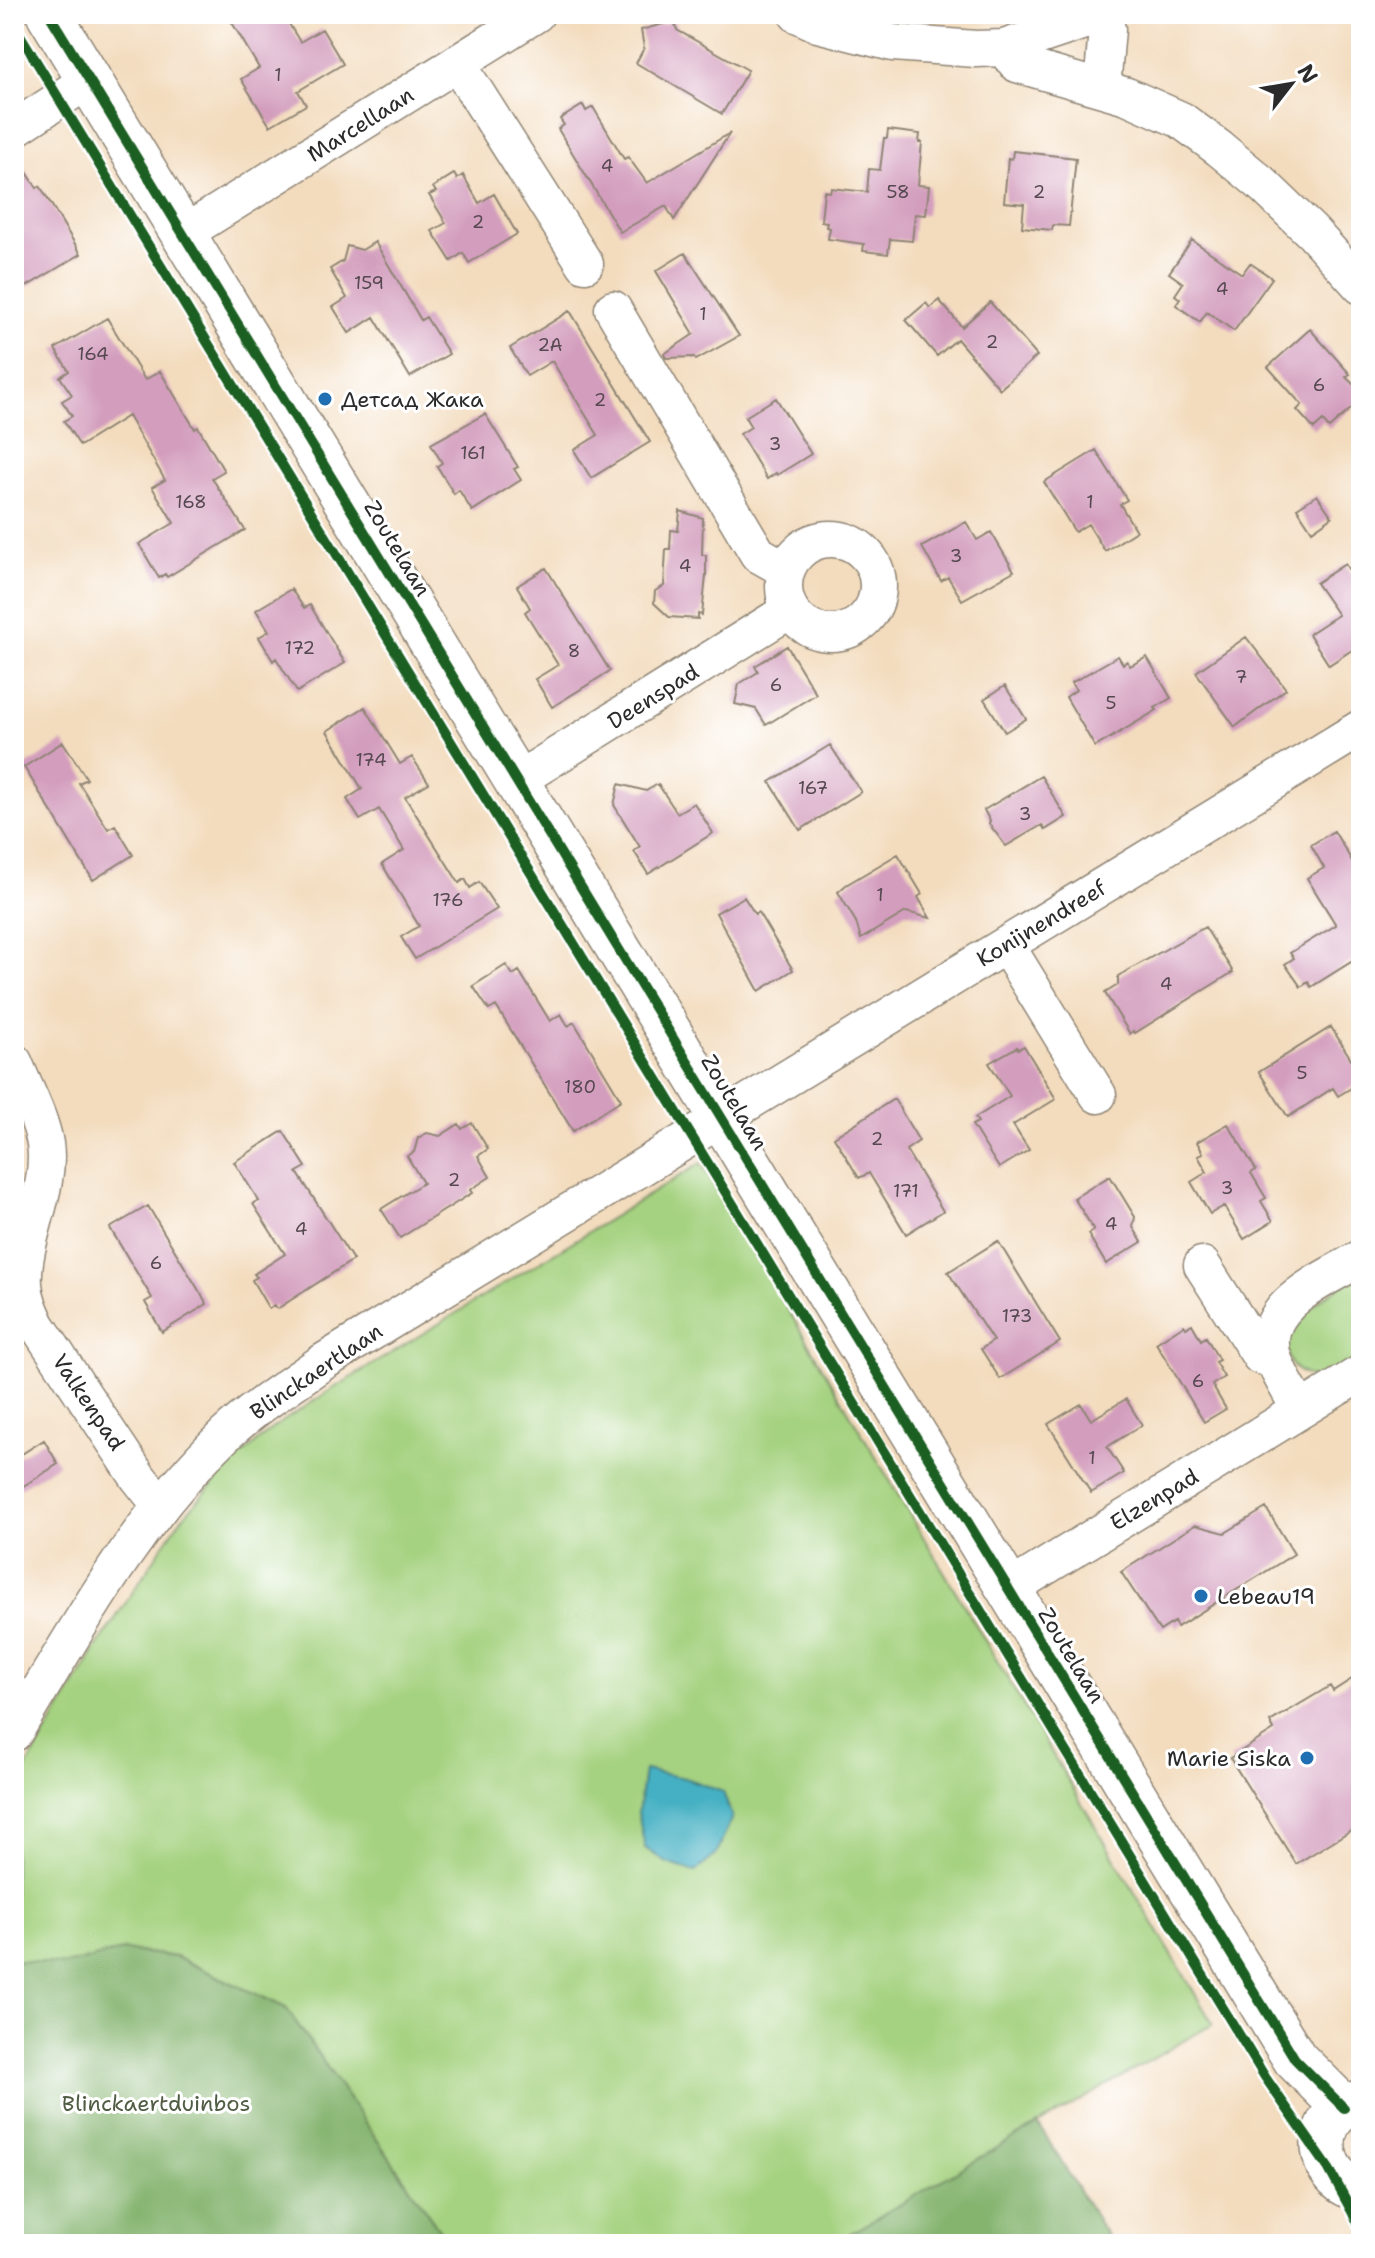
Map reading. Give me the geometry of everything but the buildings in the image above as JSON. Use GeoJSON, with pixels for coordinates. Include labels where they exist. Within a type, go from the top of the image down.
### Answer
{"type":"FeatureCollection","features":[{"type":"Feature","properties":{"kind":"street","name":"Zoutelaan"},"geometry":{"type":"LineString","coordinates":[[49,14],[1295,2059],[1352,2105],[1331,2120],[1324,2135],[1323,2153],[1329,2169],[1341,2182],[1361,2189]]}},
{"type":"Feature","properties":{"kind":"street","name":"Marcellaan"},"geometry":{"type":"LineString","coordinates":[[183,234],[536,14]]}},
{"type":"Feature","properties":{"kind":"street"},"geometry":{"type":"LineString","coordinates":[[797,14],[818,24],[893,43],[976,49],[1004,48],[1104,14],[1107,29],[1102,88]]}},
{"type":"Feature","properties":{"kind":"street"},"geometry":{"type":"LineString","coordinates":[[1004,48],[1017,64],[1127,96],[1181,120],[1260,182],[1313,233],[1361,286]]}},
{"type":"Feature","properties":{"kind":"street"},"geometry":{"type":"LineString","coordinates":[[457,63],[585,264]]}},
{"type":"Feature","properties":{"kind":"street"},"geometry":{"type":"LineString","coordinates":[[14,129],[89,80]]}},
{"type":"Feature","properties":{"kind":"street"},"geometry":{"type":"LineString","coordinates":[[613,309],[758,554],[786,570]]}},
{"type":"Feature","properties":{"kind":"street"},"geometry":{"type":"LineString","coordinates":[[841,539],[854,544],[867,554],[876,568],[879,584],[877,601],[870,615],[857,627],[842,633],[825,634],[799,622],[790,610],[785,597],[786,570],[802,549],[814,542],[841,539]]}},
{"type":"Feature","properties":{"kind":"street","name":"Deenspad"},"geometry":{"type":"LineString","coordinates":[[516,781],[790,610]]}},
{"type":"Feature","properties":{"kind":"street","name":"Konijnendreef"},"geometry":{"type":"LineString","coordinates":[[722,1119],[1361,728]]}},
{"type":"Feature","properties":{"kind":"street"},"geometry":{"type":"LineString","coordinates":[[1006,945],[1098,1095]]}},
{"type":"Feature","properties":{"kind":"street","name":"Valkenpad"},"geometry":{"type":"LineString","coordinates":[[14,1062],[45,1143],[30,1173],[23,1283],[28,1306],[37,1325],[161,1506]]}},
{"type":"Feature","properties":{"kind":"street","name":"Blinckaertlaan"},"geometry":{"type":"LineString","coordinates":[[14,1733],[96,1597],[161,1506],[227,1434],[323,1362],[722,1119]]}},
{"type":"Feature","properties":{"kind":"street"},"geometry":{"type":"LineString","coordinates":[[1300,1410],[1274,1360],[1270,1335],[1278,1316],[1291,1300],[1361,1258]]}},
{"type":"Feature","properties":{"kind":"street"},"geometry":{"type":"LineString","coordinates":[[1202,1265],[1260,1356],[1274,1360]]}},
{"type":"Feature","properties":{"kind":"street","name":"Elzenpad"},"geometry":{"type":"LineString","coordinates":[[1009,1589],[1361,1373]]}},
{"type":"Feature","properties":{"kind":"green space"},"geometry":{"type":"Polygon","coordinates":[[[701,1163],[1213,2024],[832,2244],[449,2244],[286,2008],[176,1957],[124,1950],[65,1965],[14,1960],[14,1789],[98,1645],[180,1520],[224,1472],[271,1429],[701,1163]]]}},
{"type":"Feature","properties":{"kind":"green space"},"geometry":{"type":"Polygon","coordinates":[[[1361,1270],[1361,1361],[1319,1380],[1299,1372],[1287,1355],[1285,1326],[1361,1270]]]}},
{"type":"Feature","properties":{"kind":"green space","name":"Blinckaertduinbos"},"geometry":{"type":"Polygon","coordinates":[[[124,1950],[176,1957],[286,2008],[449,2244],[14,2244],[14,1960],[65,1965],[124,1950]]]}},
{"type":"Feature","properties":{"kind":"green space"},"geometry":{"type":"Polygon","coordinates":[[[1038,2124],[1112,2244],[832,2244],[1038,2124]]]}},
{"type":"Feature","properties":{"kind":"water"},"geometry":{"type":"Polygon","coordinates":[[[644,1770],[685,1778],[723,1792],[732,1817],[716,1855],[695,1872],[667,1863],[645,1848],[638,1813],[644,1770]]]}},
{"type":"Feature","properties":{"kind":"cycle path"},"geometry":{"type":"LineString","coordinates":[[49,14],[1295,2059],[1344,2108]]}},
{"type":"Feature","properties":{"kind":"cycle path"},"geometry":{"type":"LineString","coordinates":[[14,25],[1265,2077],[1329,2169],[1361,2228]]}},
{"type":"Feature","properties":{"kind":"place","name":"Детсад Жака"},"geometry":{"type":"Point","coordinates":[325,399]}},
{"type":"Feature","properties":{"kind":"place","name":"Lebeau19"},"geometry":{"type":"Point","coordinates":[1201,1596]}},
{"type":"Feature","properties":{"kind":"place","name":"Marie Siska"},"geometry":{"type":"Point","coordinates":[1307,1758]}}]}
